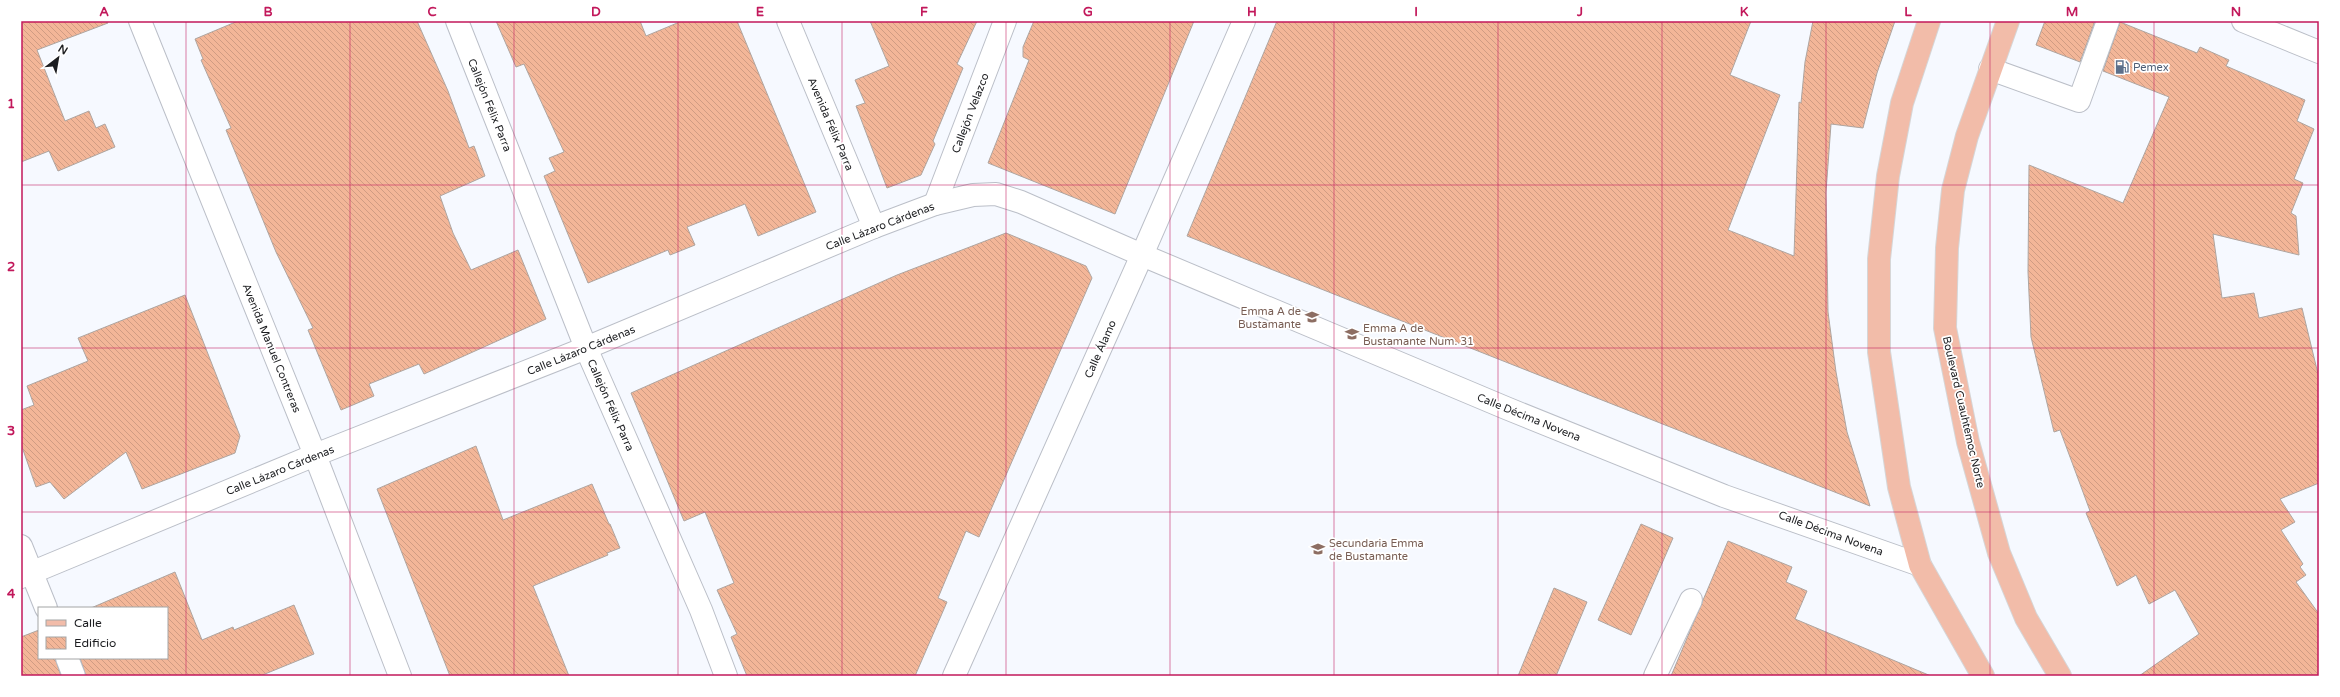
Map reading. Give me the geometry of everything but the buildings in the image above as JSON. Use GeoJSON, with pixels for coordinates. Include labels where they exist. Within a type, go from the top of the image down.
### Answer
{"type":"FeatureCollection","features":[{"type":"Feature","properties":{"kind":"main road"},"geometry":{"type":"LineString","coordinates":[[1929,21],[1902,103],[1888,176],[1879,259],[1879,352],[1899,487],[1920,565],[1983,676]]}},
{"type":"Feature","properties":{"kind":"main road","name":"Boulevard Cuauhtémoc Norte"},"geometry":{"type":"LineString","coordinates":[[2008,21],[1967,136],[1953,190],[1947,248],[1946,328],[1968,442],[1999,553],[2026,618],[2060,676]]}},
{"type":"Feature","properties":{"kind":"street","name":"Avenida Manuel Contreras"},"geometry":{"type":"LineString","coordinates":[[140,21],[315,455],[400,676]]}},
{"type":"Feature","properties":{"kind":"street","name":"Callejón Félix Parra"},"geometry":{"type":"LineString","coordinates":[[458,21],[586,348],[701,610],[726,676]]}},
{"type":"Feature","properties":{"kind":"street","name":"Avenida Félix Parra"},"geometry":{"type":"LineString","coordinates":[[788,21],[874,227]]}},
{"type":"Feature","properties":{"kind":"street","name":"Callejón Velazco"},"geometry":{"type":"LineString","coordinates":[[935,204],[1005,21]]}},
{"type":"Feature","properties":{"kind":"street","name":"Calle Álamo"},"geometry":{"type":"LineString","coordinates":[[954,676],[1142,256],[1244,21]]}},
{"type":"Feature","properties":{"kind":"street"},"geometry":{"type":"LineString","coordinates":[[1990,69],[2079,102],[2108,21]]}},
{"type":"Feature","properties":{"kind":"street"},"geometry":{"type":"LineString","coordinates":[[2243,21],[2319,52]]}},
{"type":"Feature","properties":{"kind":"street","name":"Calle Lázaro Cárdenas"},"geometry":{"type":"LineString","coordinates":[[26,575],[315,455],[586,348],[874,227],[935,204],[973,195],[996,194],[1021,202],[1142,256]]}},
{"type":"Feature","properties":{"kind":"street","name":"Calle Décima Novena"},"geometry":{"type":"LineString","coordinates":[[1142,256],[1506,408],[1717,493],[1920,565]]}},
{"type":"Feature","properties":{"kind":"street"},"geometry":{"type":"LineString","coordinates":[[21,546],[26,575],[45,607]]}},
{"type":"Feature","properties":{"kind":"street"},"geometry":{"type":"LineString","coordinates":[[1655,676],[1691,600]]}},
{"type":"Feature","properties":{"kind":"street"},"geometry":{"type":"LineString","coordinates":[[67,659],[74,676]]}},
{"type":"Feature","properties":{"kind":"place","name":"Pemex"},"geometry":{"type":"Point","coordinates":[2122,67]}},
{"type":"Feature","properties":{"kind":"place","name":"Emma A de Bustamante"},"geometry":{"type":"Point","coordinates":[1312,317]}},
{"type":"Feature","properties":{"kind":"place","name":"Emma A de Bustamante Num. 31"},"geometry":{"type":"Point","coordinates":[1352,334]}},
{"type":"Feature","properties":{"kind":"place","name":"Secundaria Emma de Bustamante"},"geometry":{"type":"Point","coordinates":[1318,549]}}]}
